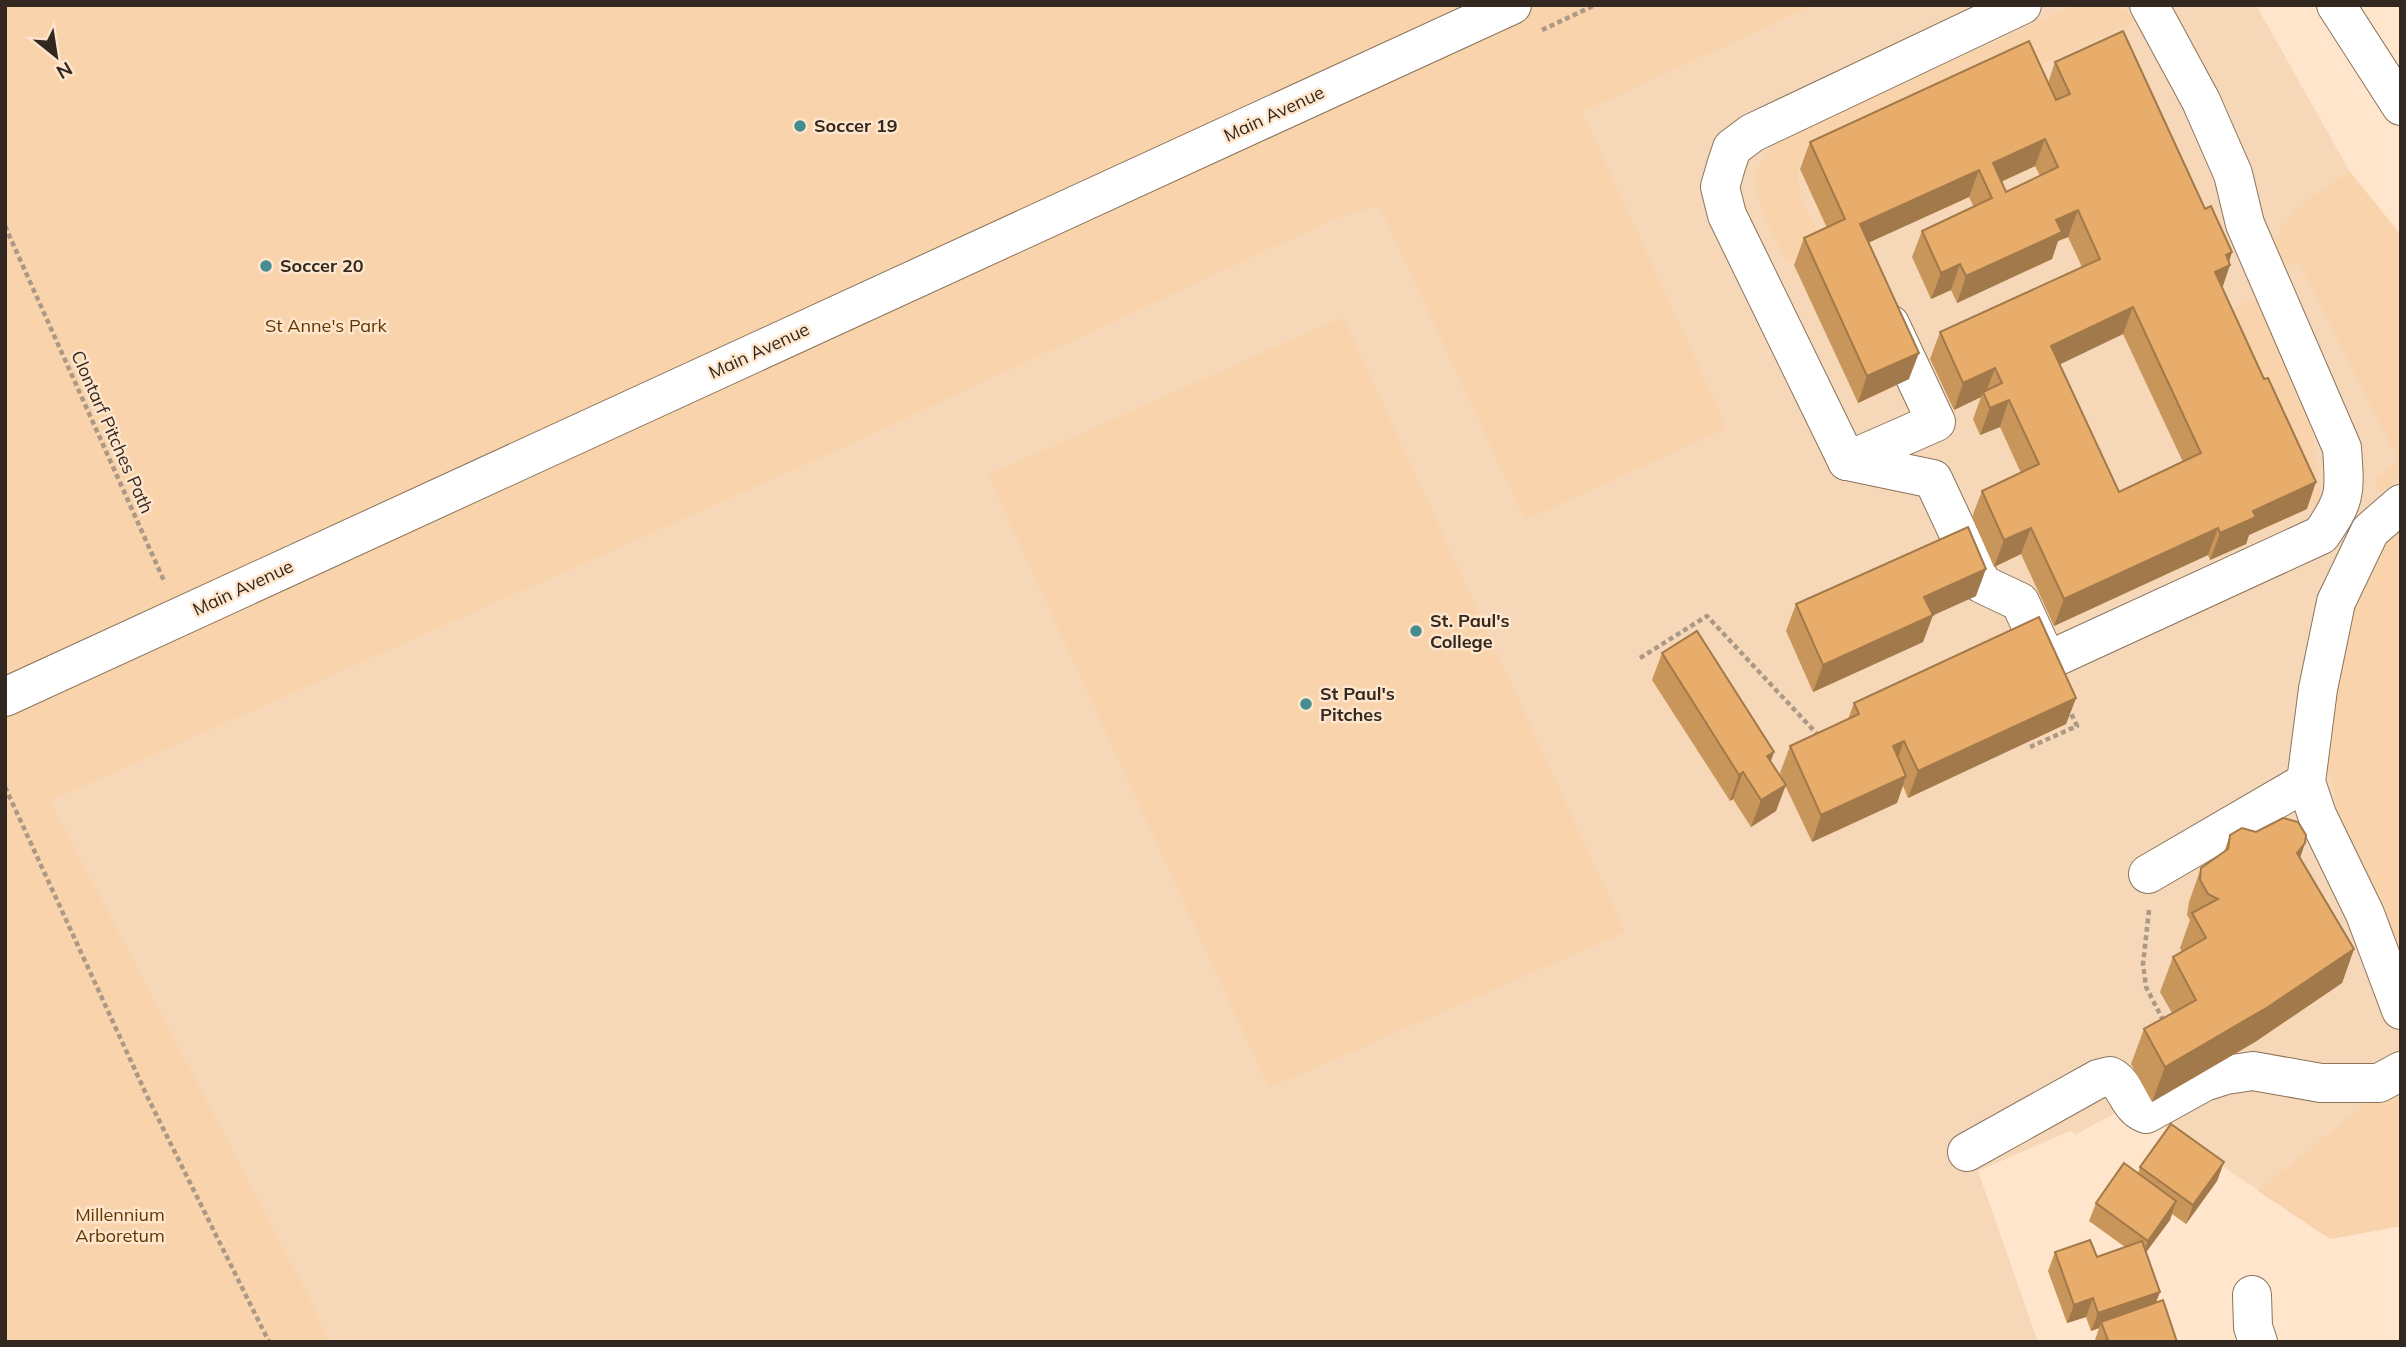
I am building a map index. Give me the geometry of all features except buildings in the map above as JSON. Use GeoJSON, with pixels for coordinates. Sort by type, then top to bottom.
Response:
{"type":"FeatureCollection","features":[{"type":"Feature","properties":{"kind":"main road","name":"Main Avenue"},"geometry":{"type":"LineString","coordinates":[[5,697],[1512,5]]}},
{"type":"Feature","properties":{"kind":"main road"},"geometry":{"type":"LineString","coordinates":[[1847,461],[1727,215],[1720,187],[1732,148],[1752,133],[2022,5]]}},
{"type":"Feature","properties":{"kind":"main road"},"geometry":{"type":"LineString","coordinates":[[1847,461],[1933,479],[1982,584],[2020,602],[2047,661],[2321,536],[2338,512],[2345,488],[2342,448],[2245,223],[2233,174],[2201,101],[2149,5]]}},
{"type":"Feature","properties":{"kind":"main road"},"geometry":{"type":"LineString","coordinates":[[2336,5],[2401,106]]}},
{"type":"Feature","properties":{"kind":"main road"},"geometry":{"type":"LineString","coordinates":[[1847,461],[1936,422],[1878,299]]}},
{"type":"Feature","properties":{"kind":"main road"},"geometry":{"type":"LineString","coordinates":[[2401,504],[2370,531],[2336,602],[2318,689],[2306,782],[2317,815],[2365,914],[2401,1010]]}},
{"type":"Feature","properties":{"kind":"main road"},"geometry":{"type":"LineString","coordinates":[[2148,874],[2306,782]]}},
{"type":"Feature","properties":{"kind":"main road"},"geometry":{"type":"LineString","coordinates":[[1967,1152],[2098,1079],[2110,1076],[2118,1080],[2136,1110],[2146,1114],[2204,1082],[2226,1075],[2253,1071],[2321,1083],[2379,1083],[2401,1071]]}},
{"type":"Feature","properties":{"kind":"main road"},"geometry":{"type":"LineString","coordinates":[[2252,1295],[2253,1327],[2258,1342]]}},
{"type":"Feature","properties":{"kind":"path","name":"Clontarf Pitches Path"},"geometry":{"type":"LineString","coordinates":[[5,226],[166,586],[175,619]]}},
{"type":"Feature","properties":{"kind":"path"},"geometry":{"type":"LineString","coordinates":[[1640,658],[1707,616],[1818,735],[1830,729]]}},
{"type":"Feature","properties":{"kind":"path"},"geometry":{"type":"LineString","coordinates":[[2031,747],[2077,726],[2047,661]]}},
{"type":"Feature","properties":{"kind":"path"},"geometry":{"type":"LineString","coordinates":[[5,787],[147,1096],[269,1342]]}},
{"type":"Feature","properties":{"kind":"path"},"geometry":{"type":"LineString","coordinates":[[2148,874],[2144,975],[2146,987],[2166,1026]]}},
{"type":"Feature","properties":{"kind":"shaded area","name":"St. Paul's College"},"geometry":{"type":"Polygon","coordinates":[[[1814,5],[2256,5],[2350,172],[2401,235],[2401,1226],[2330,1239],[2131,1104],[2075,1135],[2070,1131],[1978,1171],[2038,1342],[329,1342],[313,1304],[49,801],[812,462],[1333,220],[1380,204],[1814,5]]]}},
{"type":"Feature","properties":{"kind":"green space","name":"St Anne's Park"},"geometry":{"type":"Polygon","coordinates":[[[5,5],[1814,5],[1582,112],[1727,428],[1525,520],[1379,205],[1333,220],[812,462],[50,801],[313,1304],[329,1342],[5,1342],[5,5]]]}},
{"type":"Feature","properties":{"kind":"green space"},"geometry":{"type":"Polygon","coordinates":[[[2075,5],[2117,7],[2130,15],[2135,22],[2041,65],[2031,64],[1806,154],[1800,164],[1799,187],[1807,211],[1825,245],[1787,263],[1758,197],[1756,181],[1760,166],[1769,151],[1785,137],[2075,5]]]}},
{"type":"Feature","properties":{"kind":"green space"},"geometry":{"type":"Polygon","coordinates":[[[2350,172],[2401,235],[2401,477],[2380,492],[2374,479],[2399,461],[2299,262],[2279,269],[2274,254],[2276,239],[2295,212],[2350,172]]]}},
{"type":"Feature","properties":{"kind":"green space"},"geometry":{"type":"Polygon","coordinates":[[[2258,297],[2308,405],[2322,506],[2316,519],[2262,401],[2218,316],[2258,297]]]}},
{"type":"Feature","properties":{"kind":"green space","name":"St Paul's Pitches"},"geometry":{"type":"Polygon","coordinates":[[[1343,317],[1625,932],[1269,1088],[988,475],[1343,317]]]}},
{"type":"Feature","properties":{"kind":"green space"},"geometry":{"type":"Polygon","coordinates":[[[2401,525],[2401,974],[2340,816],[2326,761],[2350,609],[2380,545],[2401,525]]]}},
{"type":"Feature","properties":{"kind":"green space"},"geometry":{"type":"Polygon","coordinates":[[[2401,1095],[2401,1226],[2330,1239],[2258,1191],[2360,1108],[2375,1098],[2401,1095]]]}},
{"type":"Feature","properties":{"kind":"place","name":"Soccer 19"},"geometry":{"type":"Point","coordinates":[800,126]}},
{"type":"Feature","properties":{"kind":"place","name":"Soccer 20"},"geometry":{"type":"Point","coordinates":[266,266]}},
{"type":"Feature","properties":{"kind":"place","name":"St. Paul's College"},"geometry":{"type":"Point","coordinates":[1416,631]}},
{"type":"Feature","properties":{"kind":"place","name":"St Paul's Pitches"},"geometry":{"type":"Point","coordinates":[1306,704]}},
{"type":"Feature","properties":{"kind":"park label","name":"Millennium Arboretum"},"geometry":{"type":"Point","coordinates":[120,1225]}}]}
